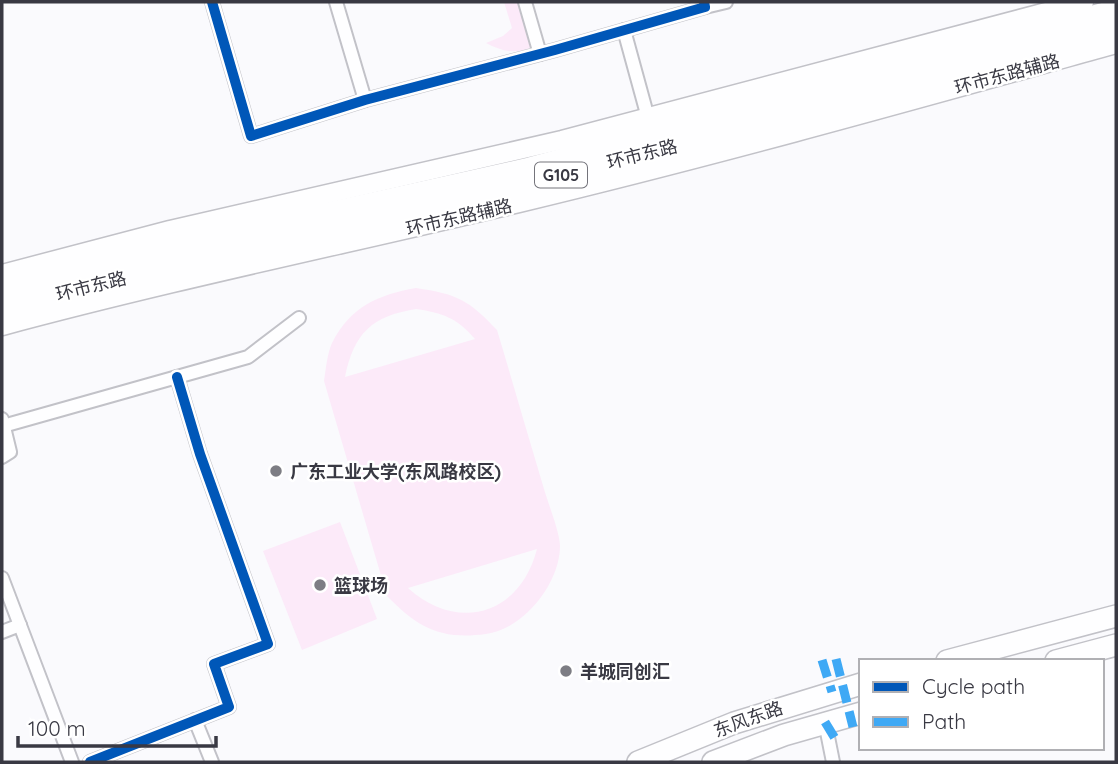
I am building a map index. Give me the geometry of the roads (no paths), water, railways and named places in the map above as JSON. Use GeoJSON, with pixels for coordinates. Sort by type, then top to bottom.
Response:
{"type":"FeatureCollection","features":[{"type":"Feature","properties":{"kind":"highway","name":"环市东路"},"geometry":{"type":"LineString","coordinates":[[2,291],[216,238],[485,179],[650,127],[1116,10]]}},
{"type":"Feature","properties":{"kind":"highway","name":"环市东路"},"geometry":{"type":"LineString","coordinates":[[2,309],[604,164],[1116,26]]}},
{"type":"Feature","properties":{"kind":"highway"},"geometry":{"type":"LineString","coordinates":[[955,659],[1116,616]]}},
{"type":"Feature","properties":{"kind":"highway"},"geometry":{"type":"LineString","coordinates":[[1064,659],[1116,645]]}},
{"type":"Feature","properties":{"kind":"highway","name":"东风东路"},"geometry":{"type":"LineString","coordinates":[[638,762],[734,723],[859,685]]}},
{"type":"Feature","properties":{"kind":"highway","name":"东风东路"},"geometry":{"type":"LineString","coordinates":[[713,762],[784,735],[859,714]]}},
{"type":"Feature","properties":{"kind":"main road"},"geometry":{"type":"LineString","coordinates":[[2,274],[183,227],[524,150],[650,127],[1083,2]]}},
{"type":"Feature","properties":{"kind":"main road","name":"环市东路辅路"},"geometry":{"type":"LineString","coordinates":[[2,326],[217,272],[533,200],[1116,44]]}},
{"type":"Feature","properties":{"kind":"street"},"geometry":{"type":"LineString","coordinates":[[212,2],[251,136],[365,100],[540,54],[705,4],[726,2]]}},
{"type":"Feature","properties":{"kind":"street"},"geometry":{"type":"LineString","coordinates":[[336,2],[365,100]]}},
{"type":"Feature","properties":{"kind":"street"},"geometry":{"type":"LineString","coordinates":[[525,2],[540,54]]}},
{"type":"Feature","properties":{"kind":"street"},"geometry":{"type":"LineString","coordinates":[[624,30],[650,127]]}},
{"type":"Feature","properties":{"kind":"street"},"geometry":{"type":"LineString","coordinates":[[2,457],[10,452],[3,422],[248,357],[299,318]]}},
{"type":"Feature","properties":{"kind":"street"},"geometry":{"type":"LineString","coordinates":[[90,762],[229,707],[214,664],[268,644],[200,454],[177,377]]}},
{"type":"Feature","properties":{"kind":"street"},"geometry":{"type":"LineString","coordinates":[[2,578],[72,762]]}},
{"type":"Feature","properties":{"kind":"street"},"geometry":{"type":"LineString","coordinates":[[2,632],[20,625]]}},
{"type":"Feature","properties":{"kind":"street"},"geometry":{"type":"LineString","coordinates":[[195,720],[212,762]]}},
{"type":"Feature","properties":{"kind":"street"},"geometry":{"type":"LineString","coordinates":[[825,722],[833,762]]}},
{"type":"Feature","properties":{"kind":"place","name":"广东工业大学(东风路校区)"},"geometry":{"type":"Point","coordinates":[276,471]}},
{"type":"Feature","properties":{"kind":"place","name":"篮球场"},"geometry":{"type":"Point","coordinates":[320,585]}},
{"type":"Feature","properties":{"kind":"place","name":"羊城同创汇"},"geometry":{"type":"Point","coordinates":[566,671]}}]}
